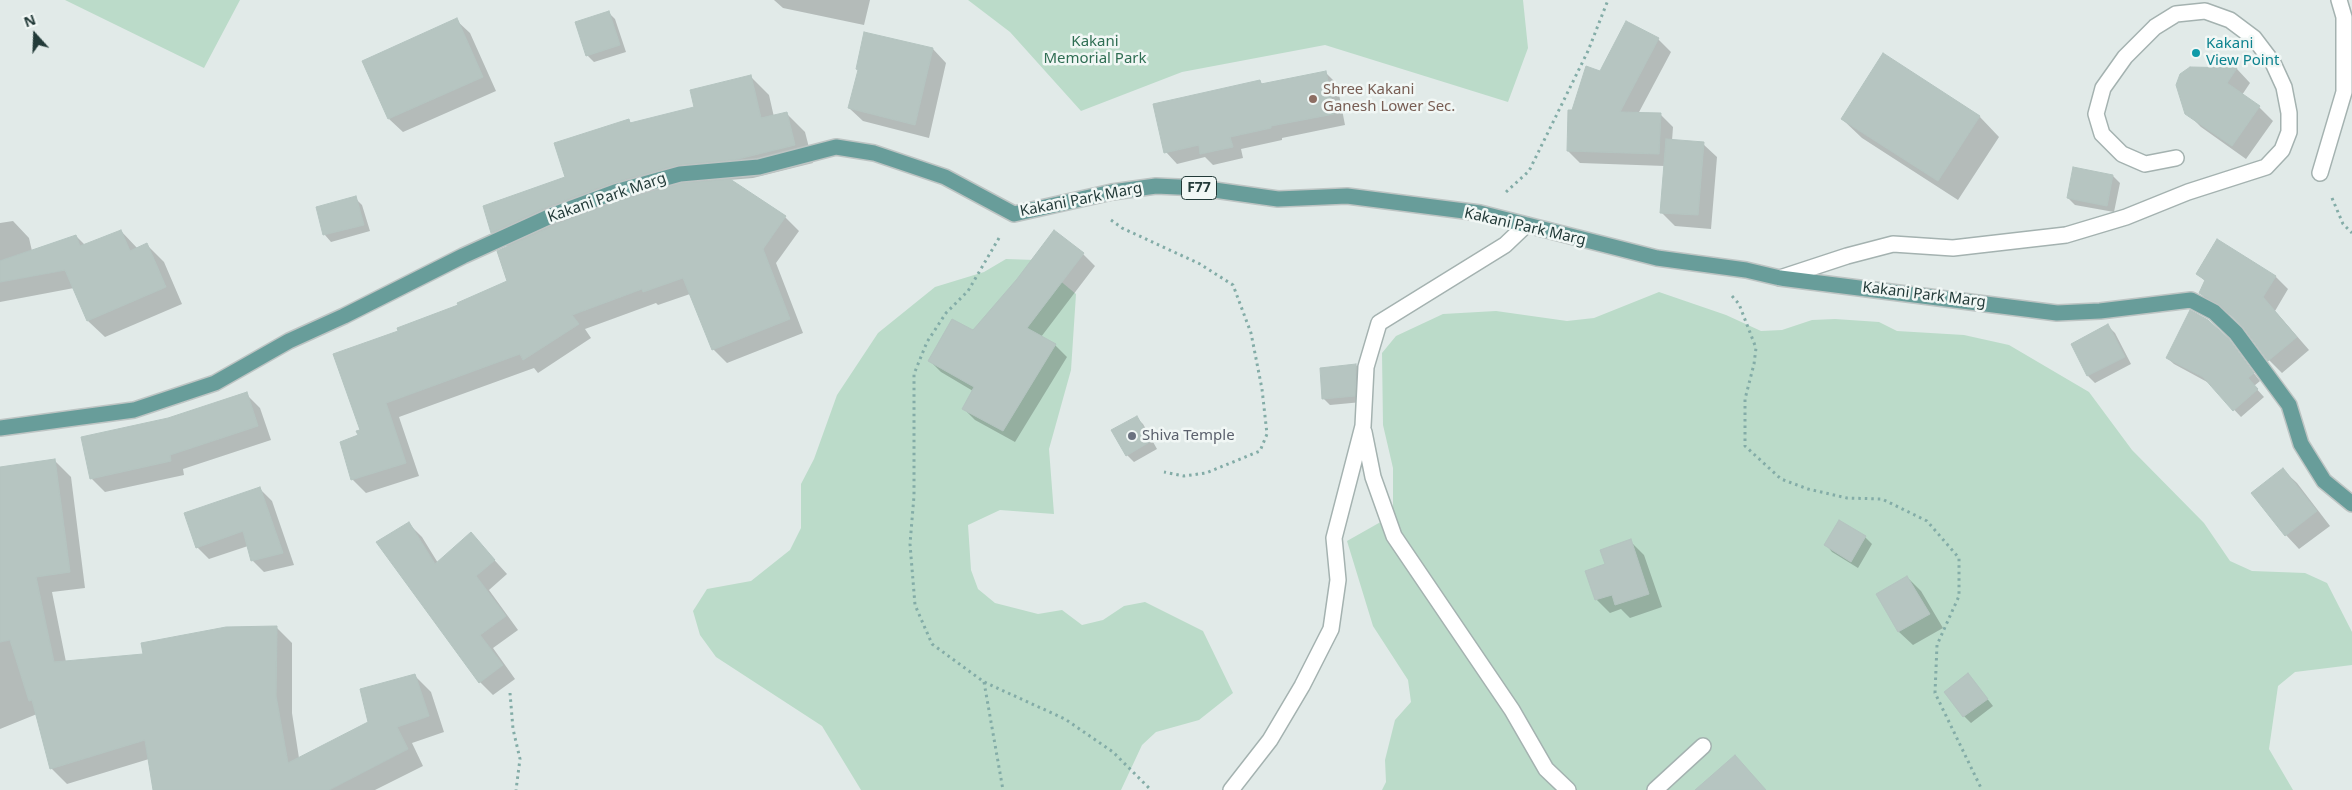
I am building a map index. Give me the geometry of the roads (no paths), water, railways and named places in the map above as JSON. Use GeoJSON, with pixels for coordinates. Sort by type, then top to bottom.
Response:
{"type":"FeatureCollection","features":[{"type":"Feature","properties":{"kind":"main road","name":"Kakani Park Marg"},"geometry":{"type":"LineString","coordinates":[[0,428],[134,410],[215,382],[289,341],[344,316],[405,284],[511,233],[615,192],[680,174],[760,167],[836,147],[874,153],[944,177],[1014,214],[1112,192],[1156,186],[1200,188],[1278,199],[1347,196],[1480,213],[1657,258],[1746,270],[1780,278],[2057,313],[2100,311],[2191,300],[2214,312],[2236,333],[2289,405],[2301,444],[2324,481],[2352,504]]}},
{"type":"Feature","properties":{"kind":"street"},"geometry":{"type":"LineString","coordinates":[[2320,173],[2344,92],[2344,16],[2339,0]]}},
{"type":"Feature","properties":{"kind":"street"},"geometry":{"type":"LineString","coordinates":[[1780,278],[1847,256],[1892,244],[1953,248],[2066,235],[2126,217],[2188,192],[2266,167],[2282,150],[2289,132],[2289,113],[2284,87],[2272,63],[2254,38],[2230,20],[2205,11],[2176,14],[2155,27],[2125,57],[2103,88],[2096,114],[2102,134],[2122,154],[2145,164],[2176,158]]}},
{"type":"Feature","properties":{"kind":"street"},"geometry":{"type":"LineString","coordinates":[[1231,790],[1270,740],[1302,686],[1330,629],[1338,580],[1334,538],[1363,426],[1366,367],[1379,324],[1505,245],[1526,225]]}},
{"type":"Feature","properties":{"kind":"street"},"geometry":{"type":"LineString","coordinates":[[1363,426],[1373,476],[1394,536],[1512,710],[1546,769],[1568,790]]}},
{"type":"Feature","properties":{"kind":"street"},"geometry":{"type":"LineString","coordinates":[[1654,790],[1703,746]]}},
{"type":"Feature","properties":{"kind":"place","name":"Kakani View Point"},"geometry":{"type":"Point","coordinates":[2196,53]}},
{"type":"Feature","properties":{"kind":"place","name":"Shree Kakani Ganesh Lower Sec."},"geometry":{"type":"Point","coordinates":[1313,99]}},
{"type":"Feature","properties":{"kind":"place","name":"Shiva Temple"},"geometry":{"type":"Point","coordinates":[1132,436]}},
{"type":"Feature","properties":{"kind":"park label","name":"Kakani Memorial Park"},"geometry":{"type":"Point","coordinates":[1095,50]}}]}
